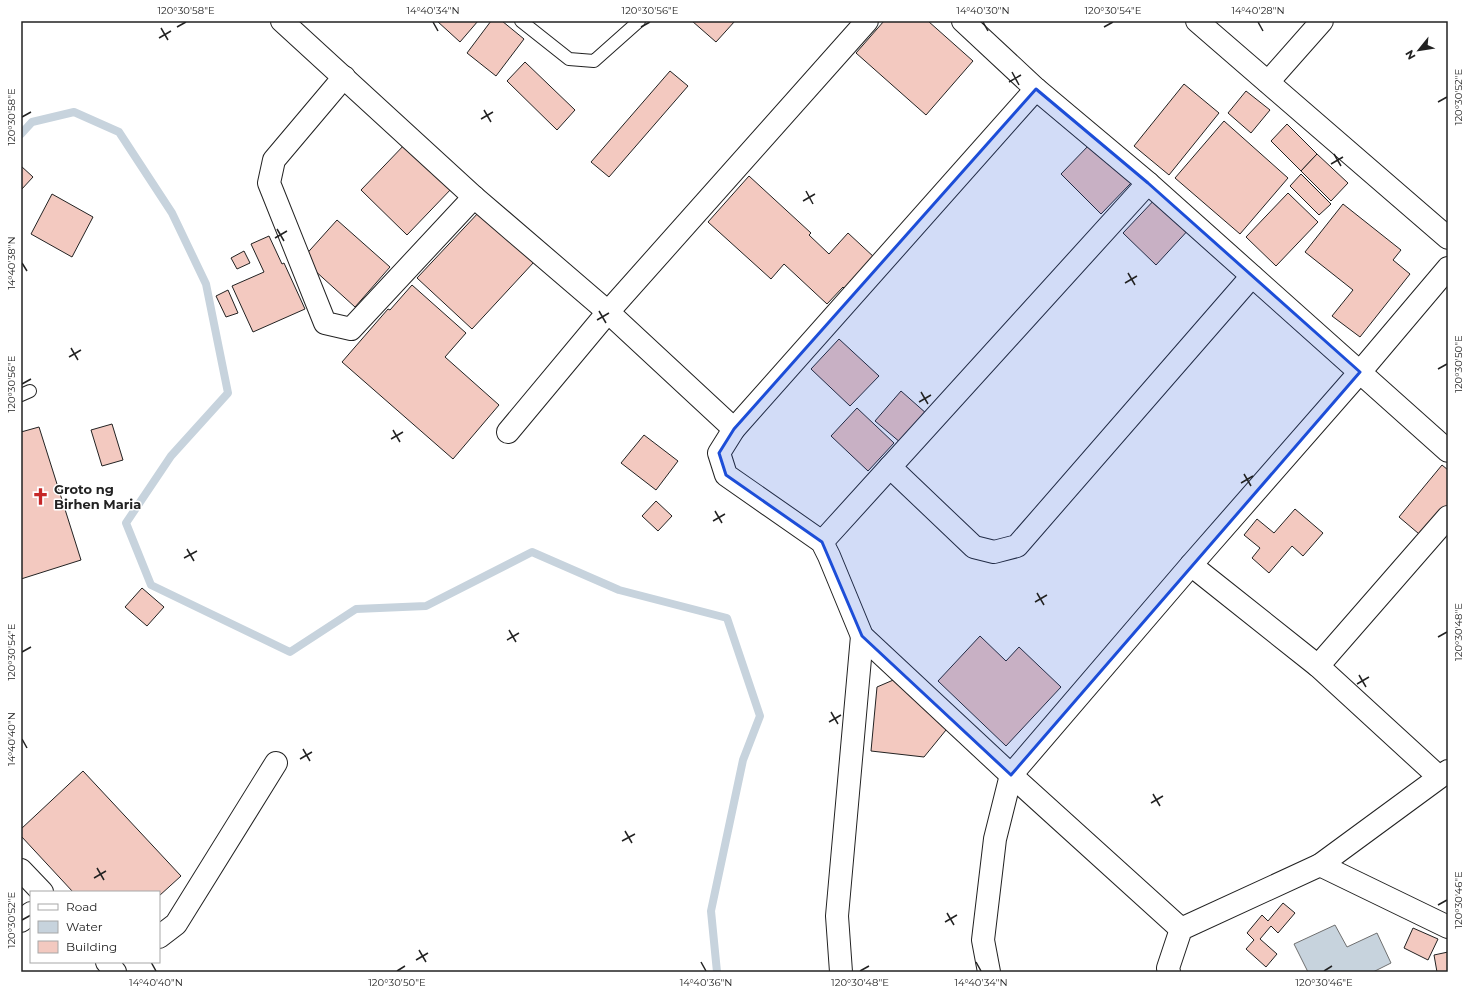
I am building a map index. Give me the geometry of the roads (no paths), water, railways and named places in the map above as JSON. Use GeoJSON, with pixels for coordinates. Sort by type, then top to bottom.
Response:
{"type":"FeatureCollection","features":[{"type":"Feature","properties":{"kind":"street"},"geometry":{"type":"LineString","coordinates":[[282,21],[474,197],[608,312],[734,429]]}},
{"type":"Feature","properties":{"kind":"street"},"geometry":{"type":"LineString","coordinates":[[508,432],[608,312],[867,21]]}},
{"type":"Feature","properties":{"kind":"street"},"geometry":{"type":"LineString","coordinates":[[963,21],[1036,89],[1148,183],[1448,451]]}},
{"type":"Feature","properties":{"kind":"street"},"geometry":{"type":"LineString","coordinates":[[1197,21],[1448,238]]}},
{"type":"Feature","properties":{"kind":"street"},"geometry":{"type":"LineString","coordinates":[[1268,82],[1322,21]]}},
{"type":"Feature","properties":{"kind":"street"},"geometry":{"type":"LineString","coordinates":[[344,77],[274,160],[268,183],[325,323],[351,329],[474,197]]}},
{"type":"Feature","properties":{"kind":"street"},"geometry":{"type":"LineString","coordinates":[[1036,89],[734,429],[719,453],[726,475],[822,542],[862,636],[1011,775],[1181,929]]}},
{"type":"Feature","properties":{"kind":"street"},"geometry":{"type":"LineString","coordinates":[[822,542],[1148,183]]}},
{"type":"Feature","properties":{"kind":"street"},"geometry":{"type":"LineString","coordinates":[[989,972],[983,940],[995,839],[1011,775],[1191,565],[1360,372],[1448,268]]}},
{"type":"Feature","properties":{"kind":"street"},"geometry":{"type":"LineString","coordinates":[[890,467],[974,547],[994,552],[1016,546],[1252,276]]}},
{"type":"Feature","properties":{"kind":"street"},"geometry":{"type":"LineString","coordinates":[[1318,666],[1448,517]]}},
{"type":"Feature","properties":{"kind":"street"},"geometry":{"type":"LineString","coordinates":[[1169,972],[1168,968],[1181,929],[1320,865],[1444,774],[1318,666],[1191,565]]}},
{"type":"Feature","properties":{"kind":"street"},"geometry":{"type":"LineString","coordinates":[[842,972],[837,916],[862,636]]}},
{"type":"Feature","properties":{"kind":"street"},"geometry":{"type":"LineString","coordinates":[[160,936],[176,924],[276,762]]}},
{"type":"Feature","properties":{"kind":"street"},"geometry":{"type":"LineString","coordinates":[[1320,865],[1448,928]]}},
{"type":"Feature","properties":{"kind":"street"},"geometry":{"type":"LineString","coordinates":[[21,870],[41,891]]}},
{"type":"Feature","properties":{"kind":"street"},"geometry":{"type":"LineString","coordinates":[[21,921],[30,914]]}},
{"type":"Feature","properties":{"kind":"street"},"geometry":{"type":"LineString","coordinates":[[108,963],[115,972]]}},
{"type":"Feature","properties":{"kind":"lane"},"geometry":{"type":"LineString","coordinates":[[521,21],[569,59],[594,61],[639,21]]}},
{"type":"Feature","properties":{"kind":"water"},"geometry":{"type":"Polygon","coordinates":[[[1335,925],[1347,947],[1377,933],[1391,963],[1373,972],[1308,972],[1294,944],[1335,925]]]}},
{"type":"Feature","properties":{"kind":"waterway"},"geometry":{"type":"LineString","coordinates":[[21,134],[32,122],[74,112],[119,132],[172,213],[206,284],[228,393],[171,456],[126,523],[151,585],[290,652],[356,609],[426,606],[532,552],[619,590],[727,618],[760,716],[743,760],[711,911],[717,972]]}},
{"type":"Feature","properties":{"kind":"place","name":"Groto ng Birhen Maria"},"geometry":{"type":"Point","coordinates":[41,496]}}]}
